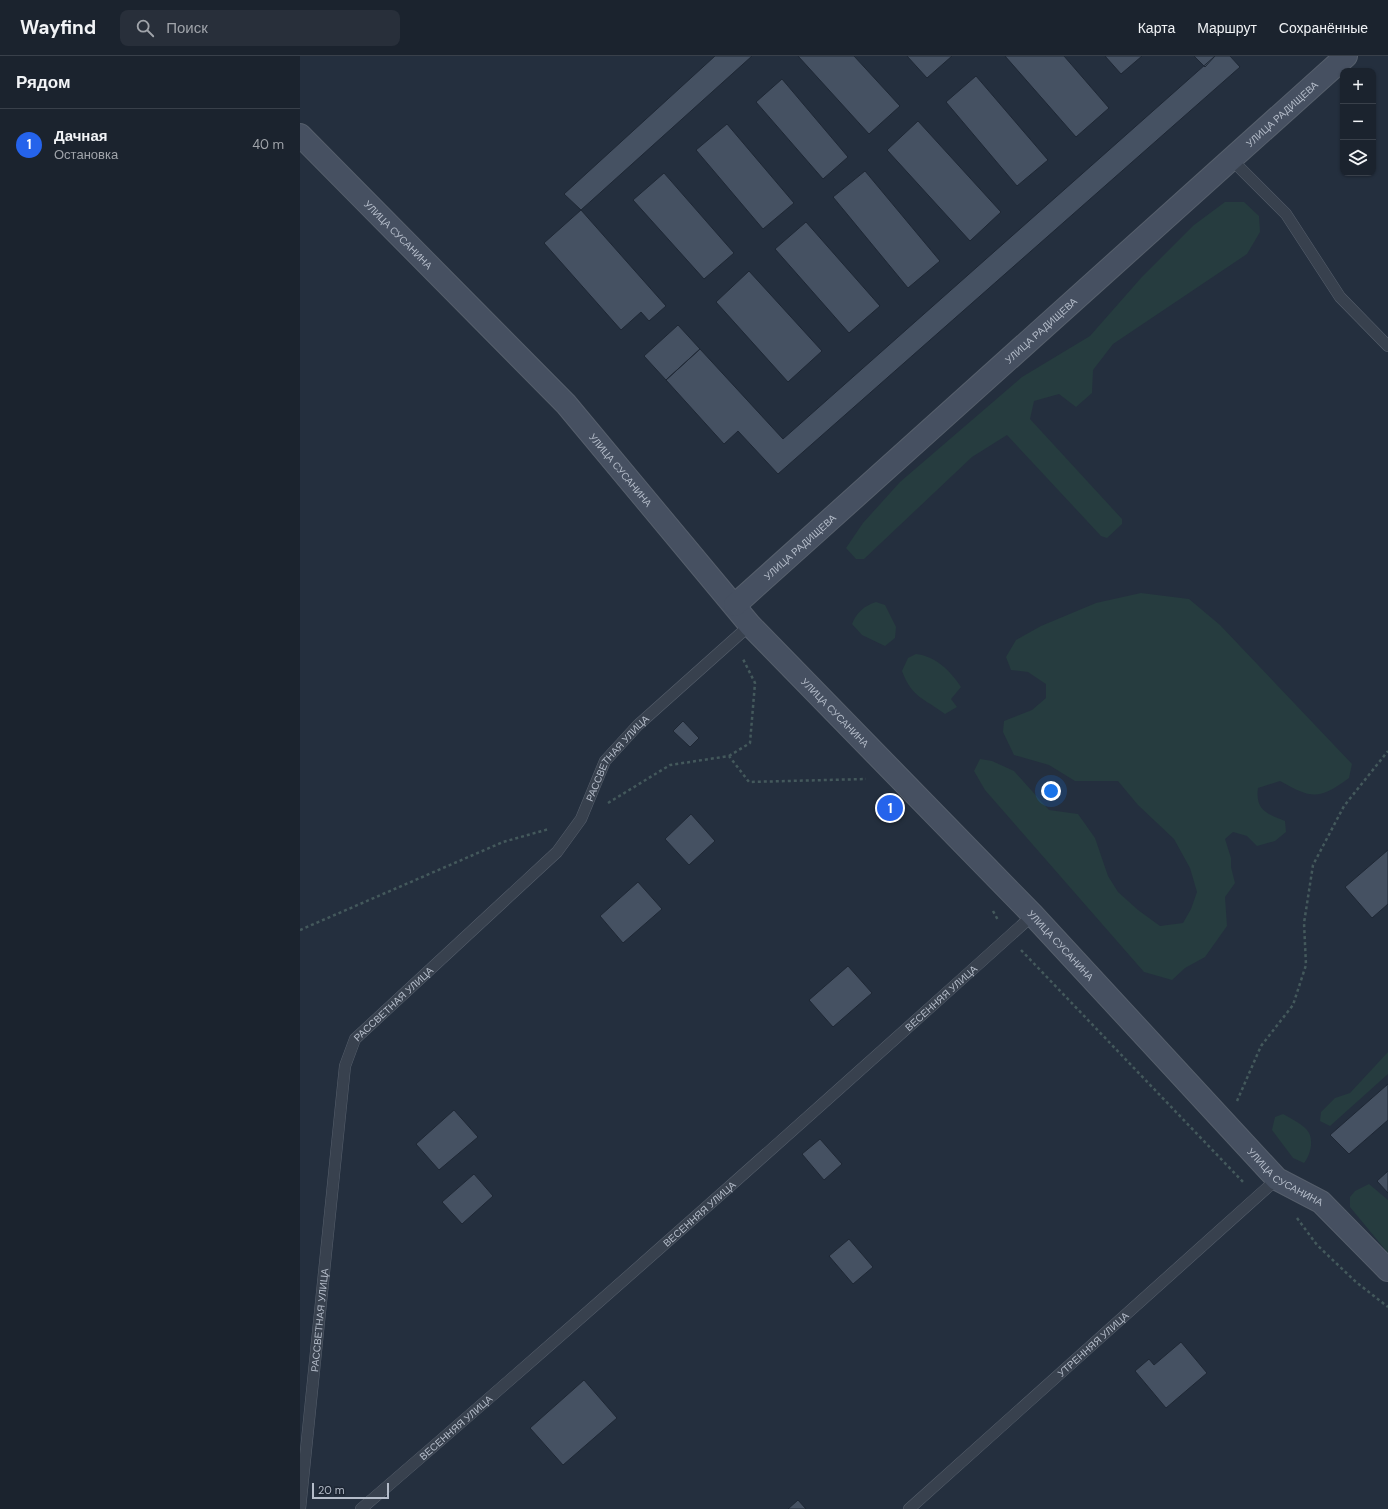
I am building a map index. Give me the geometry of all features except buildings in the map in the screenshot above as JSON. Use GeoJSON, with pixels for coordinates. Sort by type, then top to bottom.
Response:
{"type":"FeatureCollection","features":[{"type":"Feature","properties":{"kind":"street","name":"УЛИЦА РАДИЩЕВА"},"geometry":{"type":"LineString","coordinates":[[735,605],[1346,56]]}},
{"type":"Feature","properties":{"kind":"street","name":"УЛИЦА СУСАНИНА"},"geometry":{"type":"LineString","coordinates":[[300,135],[566,404],[750,624],[1033,915],[1227,1123],[1277,1179],[1321,1202],[1388,1270]]}},
{"type":"Feature","properties":{"kind":"lane"},"geometry":{"type":"LineString","coordinates":[[1231,159],[1286,214],[1340,297],[1388,346]]}},
{"type":"Feature","properties":{"kind":"lane","name":"РАССВЕТНАЯ УЛИЦА"},"geometry":{"type":"LineString","coordinates":[[300,1509],[345,1066],[355,1039],[557,852],[581,819],[605,761],[638,726],[734,641],[750,624]]}},
{"type":"Feature","properties":{"kind":"lane","name":"ВЕСЕННЯЯ УЛИЦА"},"geometry":{"type":"LineString","coordinates":[[361,1509],[535,1359],[829,1100],[1033,915]]}},
{"type":"Feature","properties":{"kind":"lane","name":"УТРЕННЯЯ УЛИЦА"},"geometry":{"type":"LineString","coordinates":[[909,1509],[1277,1179]]}},
{"type":"Feature","properties":{"kind":"path"},"geometry":{"type":"LineString","coordinates":[[728,756],[750,743],[755,683],[734,641]]}},
{"type":"Feature","properties":{"kind":"path"},"geometry":{"type":"LineString","coordinates":[[1227,1123],[1261,1046],[1292,1006],[1306,965],[1304,923],[1313,864],[1344,806],[1388,751]]}},
{"type":"Feature","properties":{"kind":"green space"},"geometry":{"type":"Polygon","coordinates":[[[1225,202],[1244,202],[1259,216],[1260,232],[1247,254],[1113,344],[1093,370],[1092,393],[1076,407],[1059,394],[1034,401],[1030,419],[1122,519],[1122,524],[1107,538],[1101,536],[1007,435],[972,457],[864,559],[856,559],[846,548],[863,523],[900,482],[1022,377],[1090,336],[1141,278],[1194,225],[1225,202]]]}},
{"type":"Feature","properties":{"kind":"green space"},"geometry":{"type":"Polygon","coordinates":[[[1141,593],[1189,599],[1220,625],[1352,764],[1349,778],[1330,790],[1322,793],[1308,794],[1280,781],[1258,788],[1258,801],[1260,806],[1273,816],[1285,821],[1286,832],[1275,841],[1257,846],[1247,836],[1233,832],[1225,839],[1231,858],[1231,867],[1235,883],[1225,897],[1227,926],[1205,957],[1185,968],[1172,980],[1144,972],[985,790],[974,771],[980,759],[992,761],[1014,771],[1049,810],[1078,814],[1095,838],[1108,876],[1118,892],[1138,910],[1160,926],[1183,923],[1191,909],[1197,892],[1190,868],[1174,839],[1138,805],[1118,781],[1075,781],[1049,765],[1014,755],[1003,732],[1004,721],[1032,710],[1046,698],[1046,684],[1028,672],[1011,670],[1006,657],[1016,640],[1041,626],[1096,603],[1141,593]]]}},
{"type":"Feature","properties":{"kind":"green space"},"geometry":{"type":"Polygon","coordinates":[[[876,602],[885,605],[896,627],[895,638],[885,646],[862,635],[852,624],[861,610],[876,602]]]}},
{"type":"Feature","properties":{"kind":"green space"},"geometry":{"type":"Polygon","coordinates":[[[916,654],[923,655],[936,661],[942,665],[957,681],[961,687],[951,699],[957,707],[945,714],[919,697],[910,687],[902,671],[908,658],[916,654]]]}},
{"type":"Feature","properties":{"kind":"green space"},"geometry":{"type":"Polygon","coordinates":[[[1388,1052],[1388,1074],[1330,1126],[1320,1121],[1321,1112],[1335,1098],[1350,1093],[1388,1052]]]}},
{"type":"Feature","properties":{"kind":"green space"},"geometry":{"type":"Polygon","coordinates":[[[1283,1114],[1296,1121],[1307,1130],[1311,1138],[1311,1147],[1304,1163],[1293,1158],[1272,1130],[1275,1117],[1283,1114]]]}},
{"type":"Feature","properties":{"kind":"green space"},"geometry":{"type":"Polygon","coordinates":[[[1369,1184],[1388,1200],[1388,1253],[1350,1207],[1350,1197],[1355,1191],[1369,1184]]]}},
{"type":"Feature","properties":{"kind":"place","name":"Дачная"},"geometry":{"type":"Point","coordinates":[890,808]}}]}
